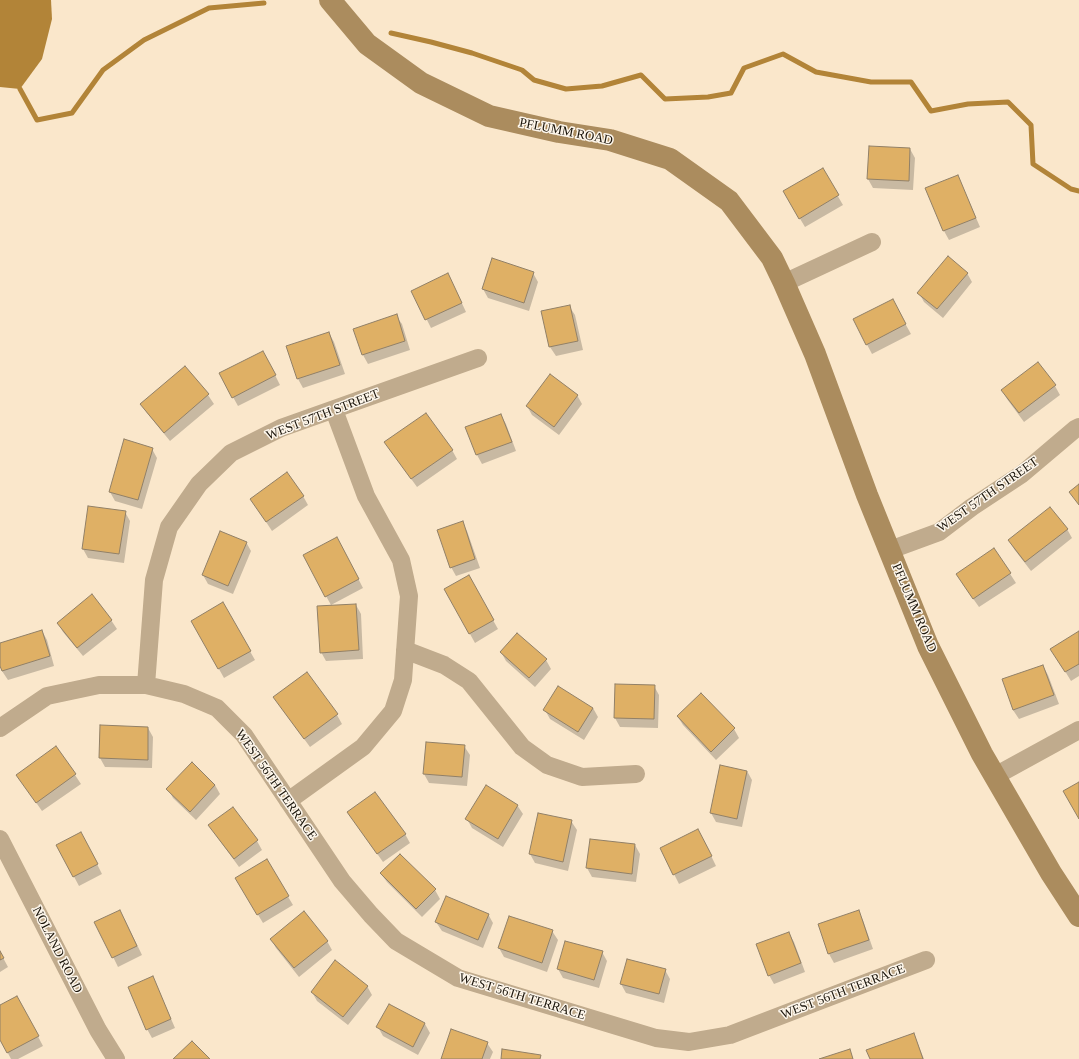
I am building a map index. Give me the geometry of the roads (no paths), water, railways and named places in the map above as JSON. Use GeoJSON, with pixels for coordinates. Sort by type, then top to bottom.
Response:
{"type":"FeatureCollection","features":[{"type":"Feature","properties":{"kind":"main road","name":"PFLUMM ROAD"},"geometry":{"type":"LineString","coordinates":[[330,0],[367,44],[421,83],[489,116],[559,132],[610,140],[670,159],[729,201],[772,258],[784,283],[815,354],[867,495],[928,646],[982,754],[1051,873],[1079,916]]}},
{"type":"Feature","properties":{"kind":"street"},"geometry":{"type":"LineString","coordinates":[[784,283],[872,242]]}},
{"type":"Feature","properties":{"kind":"street","name":"WEST 57TH STREET"},"geometry":{"type":"LineString","coordinates":[[146,685],[154,580],[169,527],[199,484],[231,453],[281,428],[478,358]]}},
{"type":"Feature","properties":{"kind":"street"},"geometry":{"type":"LineString","coordinates":[[288,801],[363,747],[393,712],[403,680],[409,596],[400,560],[366,496],[334,410]]}},
{"type":"Feature","properties":{"kind":"street","name":"WEST 57TH STREET"},"geometry":{"type":"LineString","coordinates":[[890,550],[939,532],[972,507],[1022,474],[1079,427]]}},
{"type":"Feature","properties":{"kind":"street"},"geometry":{"type":"LineString","coordinates":[[405,650],[444,665],[468,681],[522,747],[547,765],[582,777],[636,774]]}},
{"type":"Feature","properties":{"kind":"street","name":"WEST 56TH TERRACE"},"geometry":{"type":"LineString","coordinates":[[0,728],[48,696],[99,686],[146,685],[184,694],[217,708],[244,735],[342,881],[396,941],[458,978],[656,1038],[689,1042],[730,1035],[926,960]]}},
{"type":"Feature","properties":{"kind":"street"},"geometry":{"type":"LineString","coordinates":[[995,776],[1079,730]]}},
{"type":"Feature","properties":{"kind":"street","name":"NOLAND ROAD"},"geometry":{"type":"LineString","coordinates":[[0,839],[98,1030],[116,1059]]}},
{"type":"Feature","properties":{"kind":"waterway"},"geometry":{"type":"LineString","coordinates":[[20,89],[37,120],[72,113],[103,70],[144,40],[209,8],[264,3]]}},
{"type":"Feature","properties":{"kind":"waterway"},"geometry":{"type":"LineString","coordinates":[[391,33],[472,53],[522,70],[534,80],[566,89],[602,86],[641,75],[665,99],[708,97],[731,93],[744,68],[783,54],[816,72],[871,82],[911,82],[931,111],[968,104],[1008,102],[1031,125],[1033,164],[1071,189],[1079,191]]}}]}
